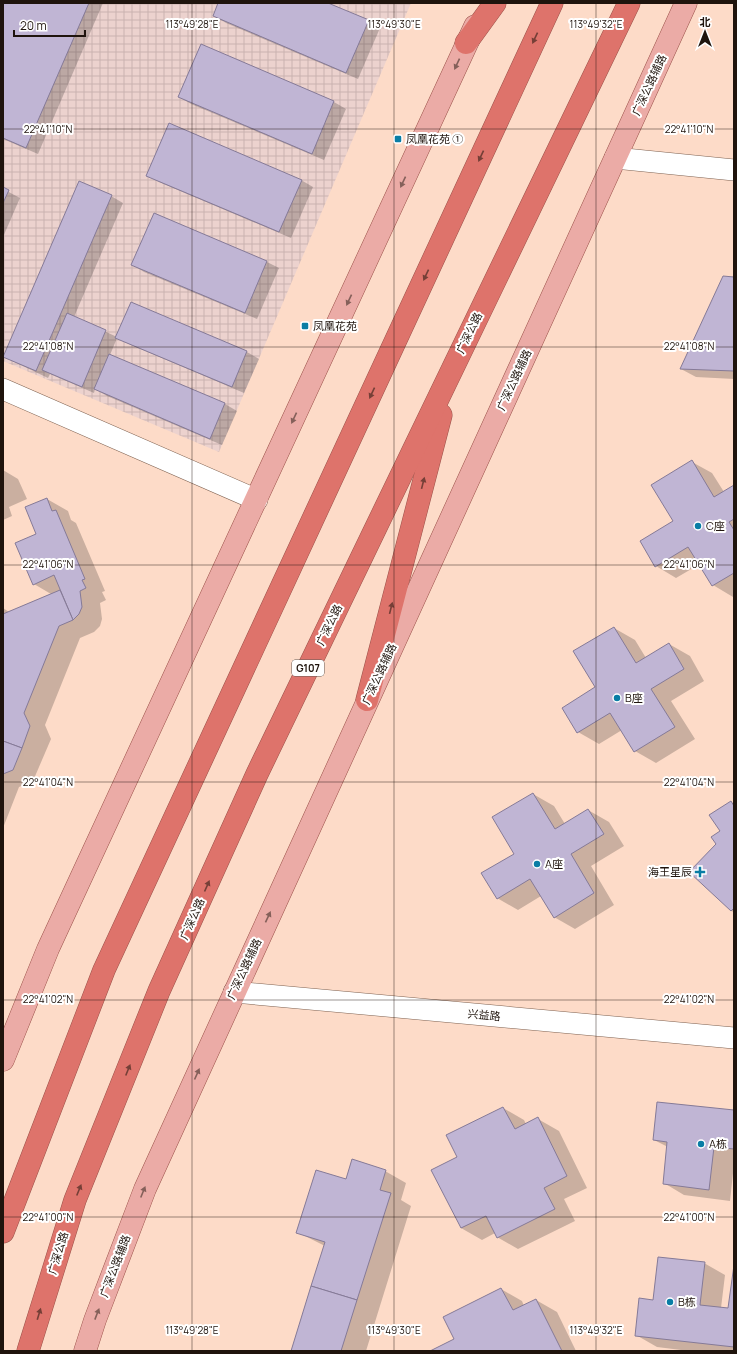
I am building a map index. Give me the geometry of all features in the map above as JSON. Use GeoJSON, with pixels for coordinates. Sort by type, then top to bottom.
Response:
{"type":"FeatureCollection","features":[{"type":"Feature","properties":{"kind":"highway"},"geometry":{"type":"LineString","coordinates":[[466,43],[495,3]]}},
{"type":"Feature","properties":{"kind":"highway"},"geometry":{"type":"LineString","coordinates":[[3,1232],[104,970],[552,3]]}},
{"type":"Feature","properties":{"kind":"highway","name":"广深公路"},"geometry":{"type":"LineString","coordinates":[[28,1351],[75,1200],[159,991],[257,774],[629,3]]}},
{"type":"Feature","properties":{"kind":"highway"},"geometry":{"type":"LineString","coordinates":[[367,700],[453,367]]}},
{"type":"Feature","properties":{"kind":"main road"},"geometry":{"type":"LineString","coordinates":[[3,1060],[48,949],[257,500],[485,3]]}},
{"type":"Feature","properties":{"kind":"main road","name":"广深公路辅路"},"geometry":{"type":"LineString","coordinates":[[85,1351],[95,1320],[145,1189],[686,3]]}},
{"type":"Feature","properties":{"kind":"street"},"geometry":{"type":"LineString","coordinates":[[615,158],[734,170]]}},
{"type":"Feature","properties":{"kind":"street"},"geometry":{"type":"LineString","coordinates":[[3,389],[257,500]]}},
{"type":"Feature","properties":{"kind":"street","name":"兴益路"},"geometry":{"type":"LineString","coordinates":[[234,992],[734,1038]]}},
{"type":"Feature","properties":{"kind":"shaded area"},"geometry":{"type":"Polygon","coordinates":[[[3,3],[411,3],[219,452],[3,361],[3,3]]]}},
{"type":"Feature","properties":{"kind":"building"},"geometry":{"type":"Polygon","coordinates":[[[3,3],[89,3],[26,148],[3,138],[3,3]]]}},
{"type":"Feature","properties":{"kind":"building"},"geometry":{"type":"Polygon","coordinates":[[[218,3],[328,3],[369,20],[346,73],[213,16],[218,3]]]}},
{"type":"Feature","properties":{"kind":"building"},"geometry":{"type":"Polygon","coordinates":[[[201,44],[334,101],[312,154],[178,97],[201,44]]]}},
{"type":"Feature","properties":{"kind":"building"},"geometry":{"type":"Polygon","coordinates":[[[169,123],[302,180],[279,232],[146,176],[169,123]]]}},
{"type":"Feature","properties":{"kind":"building"},"geometry":{"type":"Polygon","coordinates":[[[79,181],[112,195],[36,371],[3,357],[79,181]]]}},
{"type":"Feature","properties":{"kind":"building"},"geometry":{"type":"Polygon","coordinates":[[[3,187],[9,190],[3,203],[3,187]]]}},
{"type":"Feature","properties":{"kind":"building"},"geometry":{"type":"Polygon","coordinates":[[[154,213],[267,261],[245,313],[131,265],[154,213]]]}},
{"type":"Feature","properties":{"kind":"building"},"geometry":{"type":"Polygon","coordinates":[[[723,276],[734,277],[734,371],[680,369],[723,276]]]}},
{"type":"Feature","properties":{"kind":"building"},"geometry":{"type":"Polygon","coordinates":[[[131,302],[247,351],[232,387],[115,338],[131,302]]]}},
{"type":"Feature","properties":{"kind":"building"},"geometry":{"type":"Polygon","coordinates":[[[67,313],[106,330],[82,387],[42,370],[67,313]]]}},
{"type":"Feature","properties":{"kind":"building"},"geometry":{"type":"Polygon","coordinates":[[[109,354],[225,403],[210,439],[94,389],[109,354]]]}},
{"type":"Feature","properties":{"kind":"building","name":"C座"},"geometry":{"type":"Polygon","coordinates":[[[692,460],[714,497],[734,485],[734,519],[729,522],[734,530],[734,573],[712,586],[688,547],[655,567],[640,541],[673,521],[651,485],[692,460]]]}},
{"type":"Feature","properties":{"kind":"building"},"geometry":{"type":"Polygon","coordinates":[[[47,498],[52,511],[56,510],[85,579],[82,580],[86,588],[80,591],[82,607],[79,614],[73,620],[54,575],[33,585],[15,543],[36,534],[25,507],[47,498]]]}},
{"type":"Feature","properties":{"kind":"building"},"geometry":{"type":"Polygon","coordinates":[[[60,590],[73,620],[59,626],[24,713],[30,726],[22,748],[3,741],[3,614],[60,590]]]}},
{"type":"Feature","properties":{"kind":"building","name":"B座"},"geometry":{"type":"Polygon","coordinates":[[[614,627],[636,663],[669,643],[684,669],[651,689],[675,727],[634,752],[610,713],[577,733],[562,708],[595,687],[573,651],[614,627]]]}},
{"type":"Feature","properties":{"kind":"building"},"geometry":{"type":"Polygon","coordinates":[[[3,741],[22,748],[13,770],[3,774],[3,741]]]}},
{"type":"Feature","properties":{"kind":"building","name":"A座"},"geometry":{"type":"Polygon","coordinates":[[[533,793],[555,829],[588,809],[604,834],[571,854],[594,893],[554,918],[530,879],[497,899],[481,873],[514,854],[492,817],[533,793]]]}},
{"type":"Feature","properties":{"kind":"building"},"geometry":{"type":"Polygon","coordinates":[[[731,801],[734,806],[734,908],[731,911],[689,872],[716,844],[711,837],[720,831],[709,815],[731,801]]]}},
{"type":"Feature","properties":{"kind":"building","name":"A栋"},"geometry":{"type":"Polygon","coordinates":[[[657,1102],[734,1110],[734,1149],[714,1147],[709,1190],[663,1184],[667,1142],[653,1140],[657,1102]]]}},
{"type":"Feature","properties":{"kind":"building"},"geometry":{"type":"Polygon","coordinates":[[[503,1107],[515,1129],[538,1117],[567,1176],[544,1188],[555,1209],[497,1238],[486,1216],[461,1228],[431,1170],[457,1157],[446,1135],[503,1107]]]}},
{"type":"Feature","properties":{"kind":"building"},"geometry":{"type":"Polygon","coordinates":[[[352,1159],[386,1170],[380,1190],[391,1193],[357,1300],[311,1286],[325,1242],[296,1233],[316,1170],[346,1179],[352,1159]]]}},
{"type":"Feature","properties":{"kind":"building","name":"B栋"},"geometry":{"type":"Polygon","coordinates":[[[658,1257],[705,1262],[700,1305],[728,1308],[734,1265],[734,1347],[635,1336],[639,1298],[653,1300],[658,1257]]]}},
{"type":"Feature","properties":{"kind":"building"},"geometry":{"type":"Polygon","coordinates":[[[311,1286],[357,1300],[341,1351],[291,1351],[311,1286]]]}},
{"type":"Feature","properties":{"kind":"building"},"geometry":{"type":"Polygon","coordinates":[[[501,1288],[513,1310],[536,1299],[562,1351],[430,1351],[454,1339],[443,1317],[501,1288]]]}},
{"type":"Feature","properties":{"kind":"place","name":"凤凰花苑 ①"},"geometry":{"type":"Point","coordinates":[398,139]}},
{"type":"Feature","properties":{"kind":"place","name":"凤凰花苑"},"geometry":{"type":"Point","coordinates":[305,326]}},
{"type":"Feature","properties":{"kind":"place","name":"C座"},"geometry":{"type":"Point","coordinates":[698,526]}},
{"type":"Feature","properties":{"kind":"place","name":"B座"},"geometry":{"type":"Point","coordinates":[617,698]}},
{"type":"Feature","properties":{"kind":"place","name":"A座"},"geometry":{"type":"Point","coordinates":[537,864]}},
{"type":"Feature","properties":{"kind":"place","name":"海王星辰"},"geometry":{"type":"Point","coordinates":[700,872]}},
{"type":"Feature","properties":{"kind":"place","name":"A栋"},"geometry":{"type":"Point","coordinates":[701,1144]}},
{"type":"Feature","properties":{"kind":"place","name":"B栋"},"geometry":{"type":"Point","coordinates":[670,1302]}}]}
